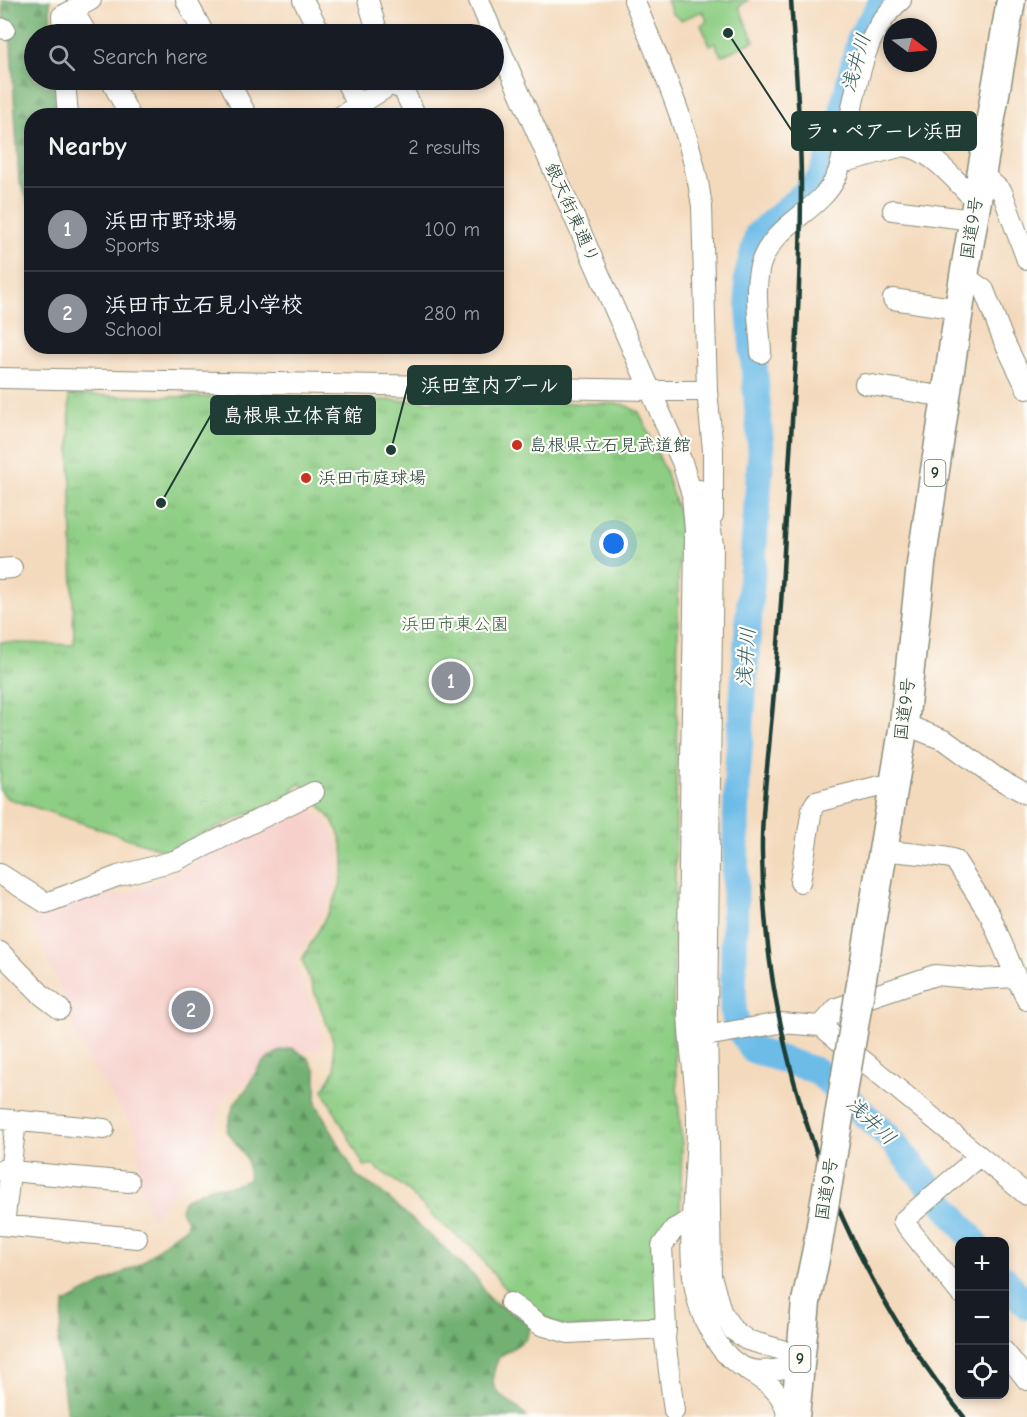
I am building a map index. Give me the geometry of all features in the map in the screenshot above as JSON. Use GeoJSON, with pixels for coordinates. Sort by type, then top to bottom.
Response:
{"type":"FeatureCollection","features":[{"type":"Feature","properties":{"kind":"highway","name":"国道9号"},"geometry":{"type":"LineString","coordinates":[[795,1417],[806,1302],[817,1249],[904,724],[921,564],[974,211],[1011,0]]}},
{"type":"Feature","properties":{"kind":"street"},"geometry":{"type":"LineString","coordinates":[[62,24],[62,16],[91,0]]}},
{"type":"Feature","properties":{"kind":"street"},"geometry":{"type":"LineString","coordinates":[[186,0],[199,24]]}},
{"type":"Feature","properties":{"kind":"street"},"geometry":{"type":"LineString","coordinates":[[303,0],[316,24]]}},
{"type":"Feature","properties":{"kind":"street"},"geometry":{"type":"LineString","coordinates":[[368,0],[375,24]]}},
{"type":"Feature","properties":{"kind":"street","name":"銀天街東通り"},"geometry":{"type":"LineString","coordinates":[[479,0],[489,24]]}},
{"type":"Feature","properties":{"kind":"street"},"geometry":{"type":"LineString","coordinates":[[634,0],[679,108],[699,180],[704,250],[707,391],[713,450],[712,544],[692,1265],[700,1309],[723,1350],[745,1370],[767,1382],[781,1396],[787,1417]]}},
{"type":"Feature","properties":{"kind":"street"},"geometry":{"type":"LineString","coordinates":[[761,353],[758,283],[766,250],[777,236],[832,185],[841,163],[865,51],[883,18],[901,0]]}},
{"type":"Feature","properties":{"kind":"street"},"geometry":{"type":"LineString","coordinates":[[73,10],[81,24]]}},
{"type":"Feature","properties":{"kind":"street","name":"銀天街東通り"},"geometry":{"type":"LineString","coordinates":[[504,60],[682,462]]}},
{"type":"Feature","properties":{"kind":"street"},"geometry":{"type":"LineString","coordinates":[[66,90],[67,108]]}},
{"type":"Feature","properties":{"kind":"street"},"geometry":{"type":"LineString","coordinates":[[116,90],[126,108]]}},
{"type":"Feature","properties":{"kind":"street"},"geometry":{"type":"LineString","coordinates":[[233,90],[243,108]]}},
{"type":"Feature","properties":{"kind":"street"},"geometry":{"type":"LineString","coordinates":[[350,90],[360,108]]}},
{"type":"Feature","properties":{"kind":"street"},"geometry":{"type":"LineString","coordinates":[[365,108],[381,90]]}},
{"type":"Feature","properties":{"kind":"street"},"geometry":{"type":"LineString","coordinates":[[403,90],[412,108]]}},
{"type":"Feature","properties":{"kind":"street"},"geometry":{"type":"LineString","coordinates":[[841,163],[903,146],[911,147],[930,158],[974,211]]}},
{"type":"Feature","properties":{"kind":"street"},"geometry":{"type":"LineString","coordinates":[[981,173],[1002,192],[1027,260]]}},
{"type":"Feature","properties":{"kind":"street"},"geometry":{"type":"LineString","coordinates":[[894,210],[974,211]]}},
{"type":"Feature","properties":{"kind":"street"},"geometry":{"type":"LineString","coordinates":[[964,276],[984,290],[1003,339],[1027,388]]}},
{"type":"Feature","properties":{"kind":"street"},"geometry":{"type":"LineString","coordinates":[[893,299],[959,309]]}},
{"type":"Feature","properties":{"kind":"street"},"geometry":{"type":"LineString","coordinates":[[0,378],[707,391]]}},
{"type":"Feature","properties":{"kind":"street"},"geometry":{"type":"LineString","coordinates":[[865,384],[946,397]]}},
{"type":"Feature","properties":{"kind":"street"},"geometry":{"type":"LineString","coordinates":[[682,462],[697,486],[703,502],[712,544]]}},
{"type":"Feature","properties":{"kind":"street"},"geometry":{"type":"LineString","coordinates":[[682,462],[692,495],[695,530],[688,863],[698,1038],[711,1160],[709,1260],[714,1293],[733,1330],[747,1340],[782,1350],[800,1364]]}},
{"type":"Feature","properties":{"kind":"street"},"geometry":{"type":"LineString","coordinates":[[904,724],[946,741],[997,778],[1027,794]]}},
{"type":"Feature","properties":{"kind":"street"},"geometry":{"type":"LineString","coordinates":[[800,882],[812,809],[816,802],[880,786],[892,788]]}},
{"type":"Feature","properties":{"kind":"street"},"geometry":{"type":"LineString","coordinates":[[0,874],[46,903],[118,876],[177,860],[314,792]]}},
{"type":"Feature","properties":{"kind":"street"},"geometry":{"type":"LineString","coordinates":[[882,850],[927,856],[949,856],[955,860],[990,915],[1023,985]]}},
{"type":"Feature","properties":{"kind":"street"},"geometry":{"type":"LineString","coordinates":[[0,952],[43,996],[60,1009]]}},
{"type":"Feature","properties":{"kind":"street"},"geometry":{"type":"LineString","coordinates":[[821,1026],[837,1008],[935,975],[1023,985]]}},
{"type":"Feature","properties":{"kind":"street"},"geometry":{"type":"LineString","coordinates":[[698,1038],[780,1023],[821,1026],[1027,1195]]}},
{"type":"Feature","properties":{"kind":"street"},"geometry":{"type":"LineString","coordinates":[[104,1130],[8,1120],[2,1225],[137,1238]]}},
{"type":"Feature","properties":{"kind":"street"},"geometry":{"type":"LineString","coordinates":[[958,1291],[903,1221],[978,1157]]}},
{"type":"Feature","properties":{"kind":"street"},"geometry":{"type":"LineString","coordinates":[[5,1171],[129,1182]]}},
{"type":"Feature","properties":{"kind":"street"},"geometry":{"type":"LineString","coordinates":[[674,1411],[665,1339],[662,1246],[674,1229],[694,1218]]}},
{"type":"Feature","properties":{"kind":"street"},"geometry":{"type":"LineString","coordinates":[[510,1303],[541,1325],[568,1333],[666,1328]]}},
{"type":"Feature","properties":{"kind":"street"},"geometry":{"type":"LineString","coordinates":[[1009,1356],[1027,1380]]}},
{"type":"Feature","properties":{"kind":"street"},"geometry":{"type":"LineString","coordinates":[[745,1370],[782,1370],[800,1364]]}},
{"type":"Feature","properties":{"kind":"shaded area"},"geometry":{"type":"Polygon","coordinates":[[[306,803],[327,822],[337,840],[341,855],[335,890],[295,962],[322,1032],[320,1048],[279,1059],[225,1097],[208,1146],[152,1220],[141,1190],[136,1131],[82,1052],[60,988],[30,919],[88,894],[103,898],[124,894],[197,864],[196,856],[306,803]]]}},
{"type":"Feature","properties":{"kind":"green space"},"geometry":{"type":"Polygon","coordinates":[[[2,0],[50,0],[51,24],[24,24],[24,90],[55,90],[56,108],[24,108],[24,192],[19,180],[11,43],[4,24],[2,0]]]}},
{"type":"Feature","properties":{"kind":"green space"},"geometry":{"type":"Polygon","coordinates":[[[667,0],[748,0],[739,7],[754,41],[721,56],[715,43],[710,45],[701,25],[707,21],[703,11],[681,20],[672,13],[667,0]]]}},
{"type":"Feature","properties":{"kind":"green space","name":"浜田市東公園"},"geometry":{"type":"Polygon","coordinates":[[[69,395],[623,404],[639,412],[665,470],[679,515],[675,895],[674,922],[669,930],[674,934],[673,1035],[682,1146],[680,1214],[665,1228],[661,1324],[567,1328],[532,1312],[501,1284],[474,1249],[438,1221],[404,1187],[372,1165],[364,1166],[323,1090],[335,1070],[333,1040],[302,960],[337,893],[344,858],[341,840],[333,822],[300,783],[289,795],[166,851],[7,798],[0,790],[0,642],[74,645],[69,395]]]}},
{"type":"Feature","properties":{"kind":"green space"},"geometry":{"type":"Polygon","coordinates":[[[292,1048],[308,1058],[316,1071],[316,1103],[357,1177],[379,1190],[443,1247],[477,1279],[489,1299],[532,1325],[525,1340],[499,1357],[493,1380],[499,1393],[527,1417],[67,1417],[58,1343],[65,1303],[143,1262],[171,1237],[186,1228],[187,1221],[181,1210],[184,1200],[213,1186],[227,1187],[249,1180],[247,1159],[227,1131],[232,1109],[264,1062],[283,1050],[292,1048]]]}},
{"type":"Feature","properties":{"kind":"waterway","name":"浅井川"},"geometry":{"type":"LineString","coordinates":[[883,0],[860,38],[835,142],[820,180],[758,234],[747,278],[761,451],[737,778],[733,1009],[737,1026],[753,1050],[817,1071],[889,1137],[971,1237]]}},
{"type":"Feature","properties":{"kind":"waterway","name":"浅井川"},"geometry":{"type":"LineString","coordinates":[[1009,1284],[1027,1306]]}},
{"type":"Feature","properties":{"kind":"railway"},"geometry":{"type":"LineString","coordinates":[[791,0],[798,92],[801,230],[781,598],[762,823],[766,929],[777,1005],[793,1079],[816,1152],[845,1223],[879,1291],[919,1356],[964,1417]]}},
{"type":"Feature","properties":{"kind":"place","name":"ラ・ペアーレ浜田"},"geometry":{"type":"Point","coordinates":[728,33]}},
{"type":"Feature","properties":{"kind":"place","name":"島根県立石見武道館"},"geometry":{"type":"Point","coordinates":[517,445]}},
{"type":"Feature","properties":{"kind":"place","name":"浜田室内プール"},"geometry":{"type":"Point","coordinates":[391,450]}},
{"type":"Feature","properties":{"kind":"place","name":"浜田市庭球場"},"geometry":{"type":"Point","coordinates":[306,478]}},
{"type":"Feature","properties":{"kind":"place","name":"島根県立体育館"},"geometry":{"type":"Point","coordinates":[161,503]}},
{"type":"Feature","properties":{"kind":"place","name":"浜田市野球場"},"geometry":{"type":"Point","coordinates":[451,681]}},
{"type":"Feature","properties":{"kind":"place","name":"浜田市立石見小学校"},"geometry":{"type":"Point","coordinates":[191,1010]}}]}
